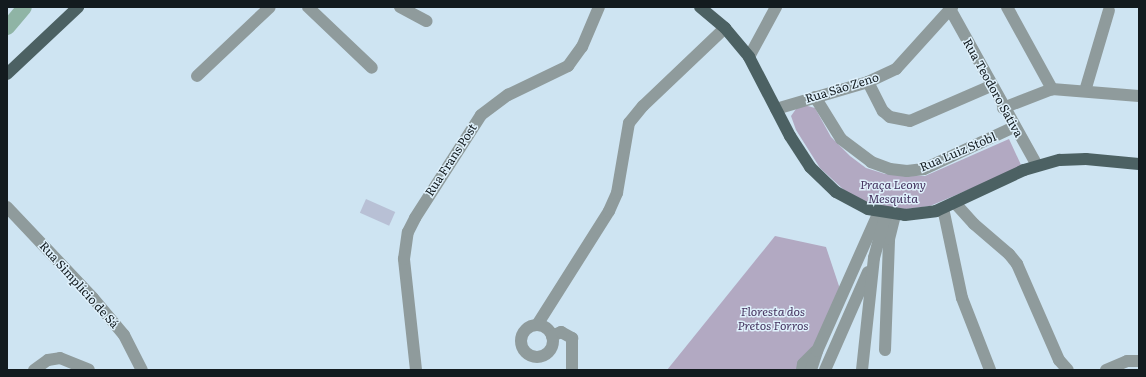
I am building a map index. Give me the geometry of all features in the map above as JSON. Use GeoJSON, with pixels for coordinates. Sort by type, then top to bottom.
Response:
{"type":"FeatureCollection","features":[{"type":"Feature","properties":{"kind":"main road"},"geometry":{"type":"LineString","coordinates":[[7,74],[78,7]]}},
{"type":"Feature","properties":{"kind":"main road"},"geometry":{"type":"LineString","coordinates":[[700,7],[725,28],[749,57],[797,147],[824,182],[849,201],[887,213],[925,214],[944,208],[1037,165],[1060,160],[1086,160],[1139,164]]}},
{"type":"Feature","properties":{"kind":"street"},"geometry":{"type":"LineString","coordinates":[[308,7],[372,68]]}},
{"type":"Feature","properties":{"kind":"street"},"geometry":{"type":"LineString","coordinates":[[400,7],[426,21]]}},
{"type":"Feature","properties":{"kind":"street","name":"Rua Frans Post"},"geometry":{"type":"LineString","coordinates":[[416,370],[404,259],[408,232],[415,218],[481,115],[503,98],[568,66],[582,47],[599,7]]}},
{"type":"Feature","properties":{"kind":"street"},"geometry":{"type":"LineString","coordinates":[[749,57],[776,7]]}},
{"type":"Feature","properties":{"kind":"street"},"geometry":{"type":"LineString","coordinates":[[1007,7],[1052,89]]}},
{"type":"Feature","properties":{"kind":"street","name":"Rua São Zeno"},"geometry":{"type":"LineString","coordinates":[[776,109],[868,82],[901,66],[951,8]]}},
{"type":"Feature","properties":{"kind":"street","name":"Rua Teodoro Sativa"},"geometry":{"type":"LineString","coordinates":[[951,8],[1003,108],[1037,165]]}},
{"type":"Feature","properties":{"kind":"street"},"geometry":{"type":"LineString","coordinates":[[197,76],[265,9]]}},
{"type":"Feature","properties":{"kind":"street"},"geometry":{"type":"LineString","coordinates":[[1085,92],[1109,10]]}},
{"type":"Feature","properties":{"kind":"street"},"geometry":{"type":"LineString","coordinates":[[537,325],[614,201],[629,123],[643,106],[725,28]]}},
{"type":"Feature","properties":{"kind":"street"},"geometry":{"type":"LineString","coordinates":[[868,82],[883,111],[890,117],[910,121],[991,86]]}},
{"type":"Feature","properties":{"kind":"street"},"geometry":{"type":"LineString","coordinates":[[1003,108],[1052,89],[1139,96]]}},
{"type":"Feature","properties":{"kind":"street","name":"Rua Luiz Stobl"},"geometry":{"type":"LineString","coordinates":[[815,97],[841,139],[871,162],[890,169],[907,171],[924,168],[1014,128]]}},
{"type":"Feature","properties":{"kind":"street"},"geometry":{"type":"LineString","coordinates":[[955,203],[974,224],[1009,254],[1017,264],[1059,360],[1068,370]]}},
{"type":"Feature","properties":{"kind":"street","name":"Rua Simplício de Sá"},"geometry":{"type":"LineString","coordinates":[[7,207],[94,298],[124,335],[142,370]]}},
{"type":"Feature","properties":{"kind":"street"},"geometry":{"type":"LineString","coordinates":[[944,208],[962,298],[990,370]]}},
{"type":"Feature","properties":{"kind":"street"},"geometry":{"type":"LineString","coordinates":[[885,350],[889,239],[887,213]]}},
{"type":"Feature","properties":{"kind":"street"},"geometry":{"type":"LineString","coordinates":[[825,370],[874,258],[887,213]]}},
{"type":"Feature","properties":{"kind":"street"},"geometry":{"type":"LineString","coordinates":[[811,370],[817,350],[887,213]]}},
{"type":"Feature","properties":{"kind":"street"},"geometry":{"type":"LineString","coordinates":[[862,370],[866,318],[874,258],[889,239]]}},
{"type":"Feature","properties":{"kind":"street"},"geometry":{"type":"LineString","coordinates":[[848,318],[858,315],[866,318]]}},
{"type":"Feature","properties":{"kind":"street"},"geometry":{"type":"LineString","coordinates":[[537,325],[546,328],[552,336],[552,346],[546,354],[537,357],[527,354],[522,346],[522,336],[528,328],[537,325]]}},
{"type":"Feature","properties":{"kind":"street"},"geometry":{"type":"LineString","coordinates":[[865,331],[885,327]]}},
{"type":"Feature","properties":{"kind":"street"},"geometry":{"type":"LineString","coordinates":[[552,336],[561,332],[572,338],[572,370]]}},
{"type":"Feature","properties":{"kind":"street"},"geometry":{"type":"LineString","coordinates":[[802,370],[803,364],[817,350]]}},
{"type":"Feature","properties":{"kind":"street"},"geometry":{"type":"LineString","coordinates":[[34,370],[48,360],[60,358],[89,370]]}},
{"type":"Feature","properties":{"kind":"street"},"geometry":{"type":"LineString","coordinates":[[1106,370],[1127,361],[1139,361]]}},
{"type":"Feature","properties":{"kind":"green space","name":"Praça Leony Mesquita"},"geometry":{"type":"Polygon","coordinates":[[[804,105],[815,108],[831,137],[850,156],[866,168],[885,174],[925,176],[1009,139],[1022,167],[930,206],[906,209],[879,207],[860,200],[844,190],[820,168],[796,130],[791,116],[796,109],[804,105]]]}},
{"type":"Feature","properties":{"kind":"green space","name":"Floresta dos Pretos Forros"},"geometry":{"type":"Polygon","coordinates":[[[775,236],[826,247],[841,292],[803,370],[667,370],[775,236]]]}},
{"type":"Feature","properties":{"kind":"building"},"geometry":{"type":"Polygon","coordinates":[[[366,199],[395,212],[389,226],[360,213],[366,199]]]}},
{"type":"Feature","properties":{"kind":"waterway"},"geometry":{"type":"LineString","coordinates":[[7,27],[24,7]]}}]}
